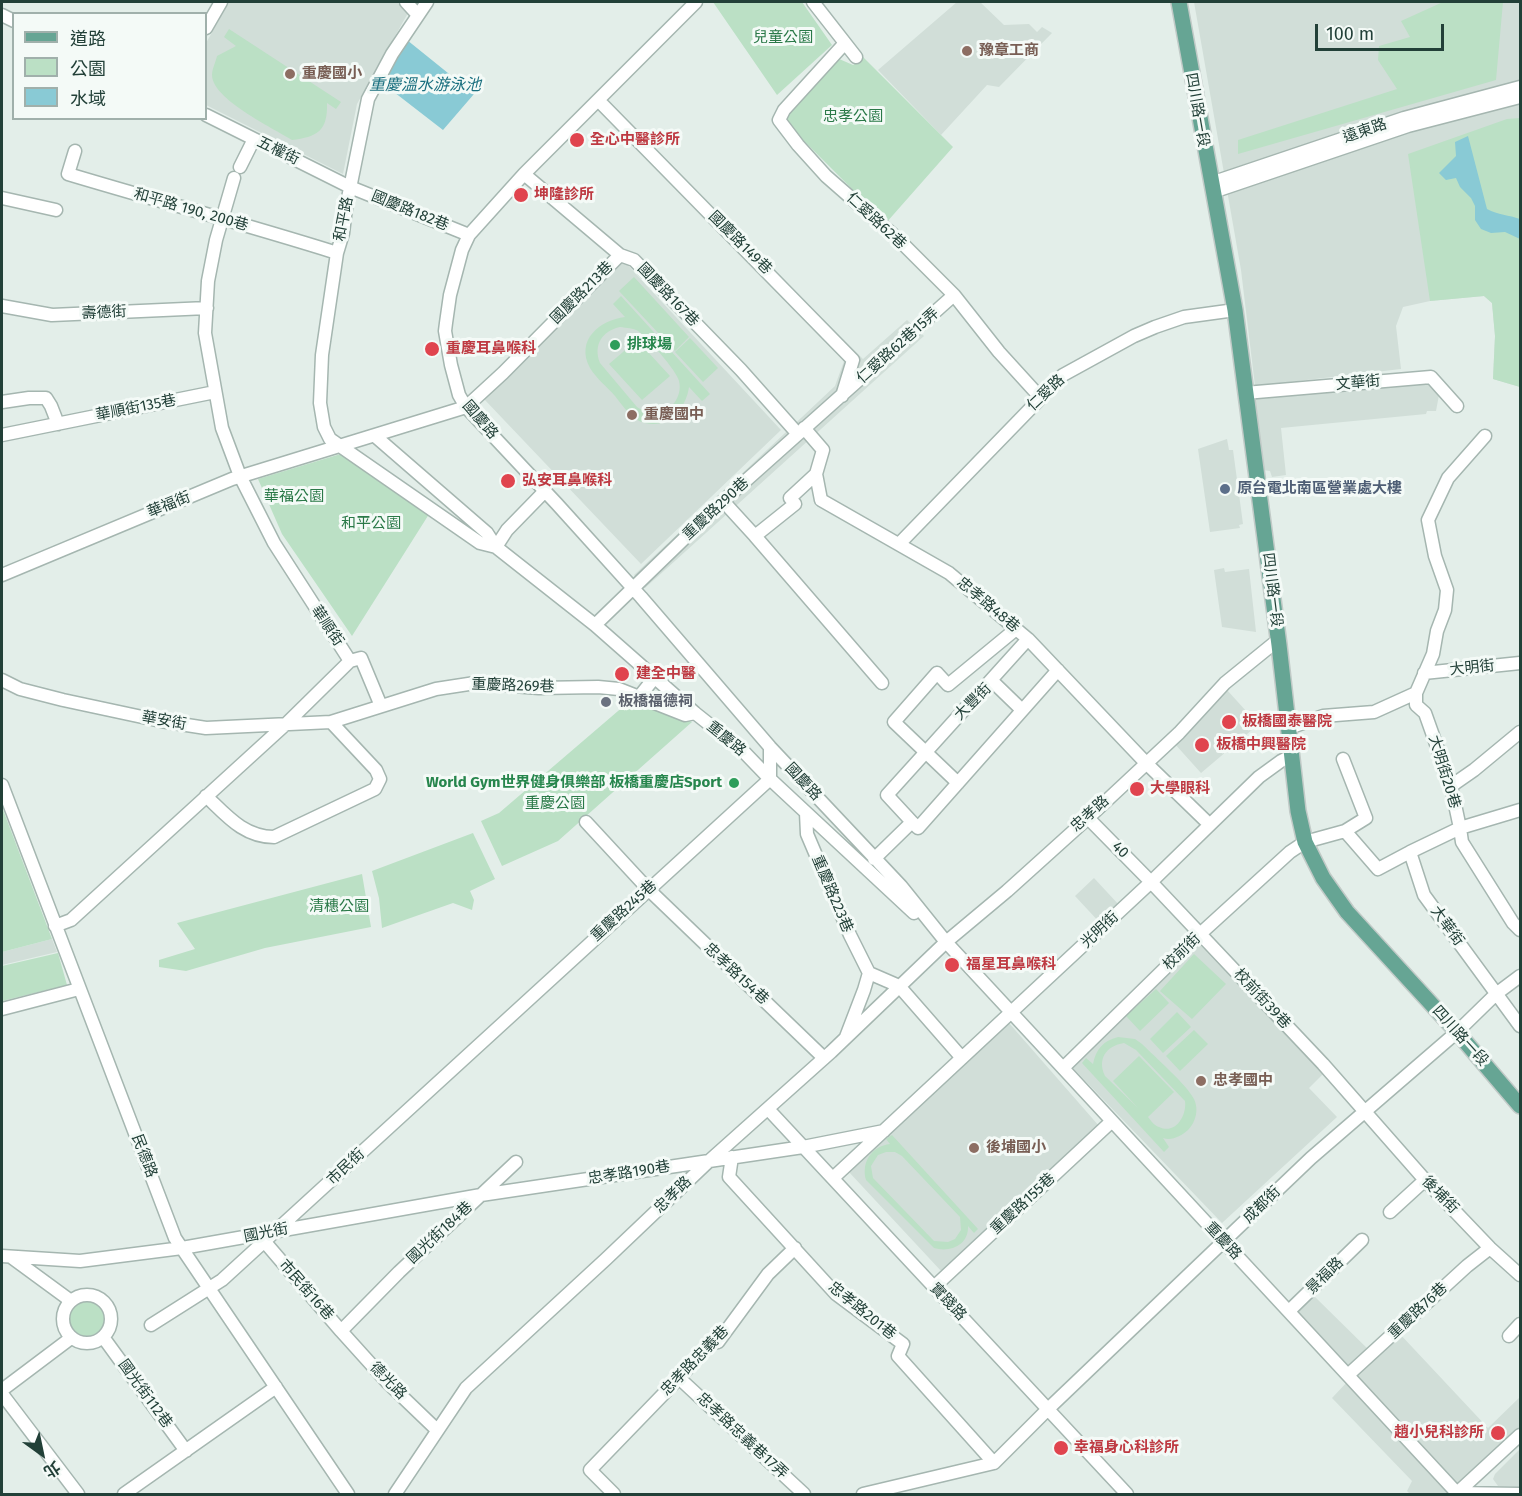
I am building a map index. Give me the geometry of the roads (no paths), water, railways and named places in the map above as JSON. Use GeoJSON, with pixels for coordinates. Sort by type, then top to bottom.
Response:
{"type":"FeatureCollection","features":[{"type":"Feature","properties":{"kind":"main road","name":"四川路一段"},"geometry":{"type":"LineString","coordinates":[[1179,2],[1235,310],[1298,811],[1305,842],[1323,878],[1347,912],[1521,1106]]}},
{"type":"Feature","properties":{"kind":"street"},"geometry":{"type":"LineString","coordinates":[[207,26],[221,2]]}},
{"type":"Feature","properties":{"kind":"street"},"geometry":{"type":"LineString","coordinates":[[406,2],[417,14]]}},
{"type":"Feature","properties":{"kind":"street","name":"和平路"},"geometry":{"type":"LineString","coordinates":[[340,447],[326,434],[320,403],[322,355],[337,254],[343,233],[350,187],[368,99],[392,54],[427,2]]}},
{"type":"Feature","properties":{"kind":"street","name":"國慶路"},"geometry":{"type":"LineString","coordinates":[[696,2],[524,174],[469,235],[462,250],[450,295],[446,331],[451,366],[459,395],[466,407],[633,588],[770,747],[828,809]]}},
{"type":"Feature","properties":{"kind":"street"},"geometry":{"type":"LineString","coordinates":[[813,2],[856,57]]}},
{"type":"Feature","properties":{"kind":"street","name":"仁愛路62巷"},"geometry":{"type":"LineString","coordinates":[[845,43],[784,110],[779,120],[826,176],[897,239],[954,295],[999,352],[1040,397]]}},
{"type":"Feature","properties":{"kind":"street","name":"遠東路"},"geometry":{"type":"LineString","coordinates":[[1212,188],[1404,118],[1521,87]]}},
{"type":"Feature","properties":{"kind":"street","name":"遠東路"},"geometry":{"type":"LineString","coordinates":[[1212,188],[1408,126],[1521,97]]}},
{"type":"Feature","properties":{"kind":"street","name":"國慶路149巷"},"geometry":{"type":"LineString","coordinates":[[598,100],[867,374]]}},
{"type":"Feature","properties":{"kind":"street","name":"五權街"},"geometry":{"type":"LineString","coordinates":[[207,116],[350,187]]}},
{"type":"Feature","properties":{"kind":"street"},"geometry":{"type":"LineString","coordinates":[[240,167],[254,139]]}},
{"type":"Feature","properties":{"kind":"street","name":"和平路 190, 200巷"},"geometry":{"type":"LineString","coordinates":[[75,151],[68,174],[191,211],[223,218],[337,254]]}},
{"type":"Feature","properties":{"kind":"street","name":"國慶路167巷"},"geometry":{"type":"LineString","coordinates":[[524,174],[620,255],[634,261],[801,431],[823,450],[816,474]]}},
{"type":"Feature","properties":{"kind":"street","name":"華順街"},"geometry":{"type":"LineString","coordinates":[[55,926],[71,920],[287,723],[350,661],[274,543],[240,476],[222,428],[205,333],[208,281],[234,178]]}},
{"type":"Feature","properties":{"kind":"street","name":"國慶路182巷"},"geometry":{"type":"LineString","coordinates":[[350,187],[469,235]]}},
{"type":"Feature","properties":{"kind":"street"},"geometry":{"type":"LineString","coordinates":[[2,198],[56,210]]}},
{"type":"Feature","properties":{"kind":"street","name":"國慶路213巷"},"geometry":{"type":"LineString","coordinates":[[466,407],[620,255]]}},
{"type":"Feature","properties":{"kind":"street","name":"仁愛路62巷15弄"},"geometry":{"type":"LineString","coordinates":[[842,397],[954,295]]}},
{"type":"Feature","properties":{"kind":"street","name":"壽德街"},"geometry":{"type":"LineString","coordinates":[[2,306],[52,315],[207,308]]}},
{"type":"Feature","properties":{"kind":"street","name":"仁愛路"},"geometry":{"type":"LineString","coordinates":[[899,544],[1063,375],[1134,336],[1184,317],[1235,310]]}},
{"type":"Feature","properties":{"kind":"street"},"geometry":{"type":"LineString","coordinates":[[842,397],[853,360]]}},
{"type":"Feature","properties":{"kind":"street","name":"文華街"},"geometry":{"type":"LineString","coordinates":[[1245,393],[1431,377],[1457,406]]}},
{"type":"Feature","properties":{"kind":"street","name":"華順街135巷"},"geometry":{"type":"LineString","coordinates":[[2,435],[215,392]]}},
{"type":"Feature","properties":{"kind":"street","name":"重慶路290巷"},"geometry":{"type":"LineString","coordinates":[[595,626],[723,501],[842,397]]}},
{"type":"Feature","properties":{"kind":"street"},"geometry":{"type":"LineString","coordinates":[[2,402],[46,398],[58,424]]}},
{"type":"Feature","properties":{"kind":"street"},"geometry":{"type":"LineString","coordinates":[[340,447],[466,407]]}},
{"type":"Feature","properties":{"kind":"street","name":"重慶路"},"geometry":{"type":"LineString","coordinates":[[375,436],[487,533],[496,548],[595,626],[695,713],[770,773],[806,813],[946,942]]}},
{"type":"Feature","properties":{"kind":"street"},"geometry":{"type":"LineString","coordinates":[[1289,728],[1323,716],[1374,712],[1416,693],[1433,654],[1437,631],[1445,610],[1447,590],[1435,556],[1428,520],[1448,478],[1485,436]]}},
{"type":"Feature","properties":{"kind":"street","name":"華福街"},"geometry":{"type":"LineString","coordinates":[[2,575],[240,476],[340,447]]}},
{"type":"Feature","properties":{"kind":"street","name":"重慶路"},"geometry":{"type":"LineString","coordinates":[[340,447],[480,543],[496,548]]}},
{"type":"Feature","properties":{"kind":"street"},"geometry":{"type":"LineString","coordinates":[[755,536],[795,504],[790,498],[816,474]]}},
{"type":"Feature","properties":{"kind":"street","name":"忠孝路48巷"},"geometry":{"type":"LineString","coordinates":[[816,474],[821,500],[949,573],[1028,639],[1146,763],[1209,824]]}},
{"type":"Feature","properties":{"kind":"street"},"geometry":{"type":"LineString","coordinates":[[496,548],[507,530],[545,491]]}},
{"type":"Feature","properties":{"kind":"street"},"geometry":{"type":"LineString","coordinates":[[723,501],[882,683]]}},
{"type":"Feature","properties":{"kind":"street"},"geometry":{"type":"LineString","coordinates":[[958,783],[894,722],[937,673],[948,685],[1016,630]]}},
{"type":"Feature","properties":{"kind":"street"},"geometry":{"type":"LineString","coordinates":[[991,680],[1028,639]]}},
{"type":"Feature","properties":{"kind":"street","name":"忠孝路"},"geometry":{"type":"LineString","coordinates":[[437,1430],[466,1388],[708,1161],[846,1038],[946,942],[1088,818],[1179,733],[1225,683],[1278,640]]}},
{"type":"Feature","properties":{"kind":"street"},"geometry":{"type":"LineString","coordinates":[[350,661],[361,658],[381,706]]}},
{"type":"Feature","properties":{"kind":"street","name":"大明街"},"geometry":{"type":"LineString","coordinates":[[1424,673],[1521,663]]}},
{"type":"Feature","properties":{"kind":"street"},"geometry":{"type":"LineString","coordinates":[[874,859],[912,822],[918,828],[1058,670]]}},
{"type":"Feature","properties":{"kind":"street"},"geometry":{"type":"LineString","coordinates":[[639,697],[655,677]]}},
{"type":"Feature","properties":{"kind":"street","name":"華安街"},"geometry":{"type":"LineString","coordinates":[[2,680],[20,689],[161,722],[206,728],[331,722]]}},
{"type":"Feature","properties":{"kind":"street","name":"大豐街"},"geometry":{"type":"LineString","coordinates":[[912,822],[887,795],[991,680],[1022,710]]}},
{"type":"Feature","properties":{"kind":"street","name":"重慶路269巷"},"geometry":{"type":"LineString","coordinates":[[331,722],[436,689],[475,683],[539,688],[619,689],[685,715],[695,713]]}},
{"type":"Feature","properties":{"kind":"street","name":"大明街20巷"},"geometry":{"type":"LineString","coordinates":[[1416,693],[1416,705],[1425,714],[1451,786],[1460,828],[1521,810]]}},
{"type":"Feature","properties":{"kind":"street"},"geometry":{"type":"LineString","coordinates":[[206,796],[240,828],[261,837],[274,837],[375,789],[380,780],[376,770],[331,722]]}},
{"type":"Feature","properties":{"kind":"street"},"geometry":{"type":"LineString","coordinates":[[1451,786],[1521,732]]}},
{"type":"Feature","properties":{"kind":"street"},"geometry":{"type":"LineString","coordinates":[[770,747],[770,773],[786,775],[807,795],[828,809]]}},
{"type":"Feature","properties":{"kind":"street","name":"光明街"},"geometry":{"type":"LineString","coordinates":[[833,1179],[1151,882],[1259,777],[1291,756]]}},
{"type":"Feature","properties":{"kind":"street"},"geometry":{"type":"LineString","coordinates":[[1305,842],[1346,831],[1365,818],[1342,759]]}},
{"type":"Feature","properties":{"kind":"street","name":"重慶路245巷"},"geometry":{"type":"LineString","coordinates":[[481,1044],[770,773]]}},
{"type":"Feature","properties":{"kind":"street","name":"民德路"},"geometry":{"type":"LineString","coordinates":[[2,785],[172,1230],[348,1494]]}},
{"type":"Feature","properties":{"kind":"street","name":"重慶路"},"geometry":{"type":"LineString","coordinates":[[828,809],[901,886],[946,942],[1457,1494]]}},
{"type":"Feature","properties":{"kind":"street","name":"重慶路223巷"},"geometry":{"type":"LineString","coordinates":[[806,813],[807,834],[850,935],[869,973]]}},
{"type":"Feature","properties":{"kind":"street","name":"40"},"geometry":{"type":"LineString","coordinates":[[1088,818],[1200,934]]}},
{"type":"Feature","properties":{"kind":"street","name":"忠孝路154巷"},"geometry":{"type":"LineString","coordinates":[[586,822],[648,889],[824,1058]]}},
{"type":"Feature","properties":{"kind":"street"},"geometry":{"type":"LineString","coordinates":[[1346,831],[1378,869],[1460,828],[1462,842],[1513,923],[1521,930]]}},
{"type":"Feature","properties":{"kind":"street","name":"校前街"},"geometry":{"type":"LineString","coordinates":[[1063,1068],[1200,934],[1290,852],[1305,842]]}},
{"type":"Feature","properties":{"kind":"street","name":"大華街"},"geometry":{"type":"LineString","coordinates":[[1410,852],[1424,895],[1521,1026]]}},
{"type":"Feature","properties":{"kind":"street","name":"校前街39巷"},"geometry":{"type":"LineString","coordinates":[[1200,934],[1323,1064],[1364,1111]]}},
{"type":"Feature","properties":{"kind":"street"},"geometry":{"type":"LineString","coordinates":[[846,1038],[869,973],[899,986],[962,1058]]}},
{"type":"Feature","properties":{"kind":"street"},"geometry":{"type":"LineString","coordinates":[[1456,1032],[1496,994],[1521,976]]}},
{"type":"Feature","properties":{"kind":"street"},"geometry":{"type":"LineString","coordinates":[[2,1009],[79,989]]}},
{"type":"Feature","properties":{"kind":"street","name":"成都街"},"geometry":{"type":"LineString","coordinates":[[994,1463],[1224,1241],[1364,1111],[1456,1032]]}},
{"type":"Feature","properties":{"kind":"street","name":"市民街"},"geometry":{"type":"LineString","coordinates":[[151,1325],[222,1280],[481,1044]]}},
{"type":"Feature","properties":{"kind":"street","name":"實踐路"},"geometry":{"type":"LineString","coordinates":[[768,1109],[1127,1494]]}},
{"type":"Feature","properties":{"kind":"street","name":"後埔街"},"geometry":{"type":"LineString","coordinates":[[1364,1111],[1425,1180],[1490,1248],[1521,1275]]}},
{"type":"Feature","properties":{"kind":"street","name":"重慶路155巷"},"geometry":{"type":"LineString","coordinates":[[934,1287],[1112,1121]]}},
{"type":"Feature","properties":{"kind":"street"},"geometry":{"type":"LineString","coordinates":[[708,1161],[803,1147],[884,1131]]}},
{"type":"Feature","properties":{"kind":"street","name":"忠孝路201巷"},"geometry":{"type":"LineString","coordinates":[[732,1157],[729,1177],[836,1294],[903,1344],[898,1356],[994,1463]]}},
{"type":"Feature","properties":{"kind":"street","name":"忠孝路190巷"},"geometry":{"type":"LineString","coordinates":[[482,1195],[708,1161]]}},
{"type":"Feature","properties":{"kind":"street"},"geometry":{"type":"LineString","coordinates":[[482,1195],[516,1162]]}},
{"type":"Feature","properties":{"kind":"street"},"geometry":{"type":"LineString","coordinates":[[1390,1212],[1425,1180]]}},
{"type":"Feature","properties":{"kind":"street","name":"國光街"},"geometry":{"type":"LineString","coordinates":[[6,1256],[80,1261],[183,1248],[482,1195]]}},
{"type":"Feature","properties":{"kind":"street","name":"國光街184巷"},"geometry":{"type":"LineString","coordinates":[[399,1272],[482,1195]]}},
{"type":"Feature","properties":{"kind":"street","name":"景福路"},"geometry":{"type":"LineString","coordinates":[[1288,1311],[1362,1240]]}},
{"type":"Feature","properties":{"kind":"street","name":"市民街16巷"},"geometry":{"type":"LineString","coordinates":[[264,1241],[341,1330],[399,1272]]}},
{"type":"Feature","properties":{"kind":"street","name":"忠孝路忠義巷"},"geometry":{"type":"LineString","coordinates":[[614,1494],[590,1470],[710,1344],[718,1342],[768,1274],[795,1248]]}},
{"type":"Feature","properties":{"kind":"street","name":"重慶路76巷"},"geometry":{"type":"LineString","coordinates":[[1348,1375],[1467,1266],[1490,1248]]}},
{"type":"Feature","properties":{"kind":"street"},"geometry":{"type":"LineString","coordinates":[[6,1256],[70,1301]]}},
{"type":"Feature","properties":{"kind":"street"},"geometry":{"type":"LineString","coordinates":[[86,1295],[102,1300],[107,1306],[111,1322],[103,1337],[84,1344],[71,1338],[64,1329],[62,1315],[70,1301],[86,1295]]}},
{"type":"Feature","properties":{"kind":"street"},"geometry":{"type":"LineString","coordinates":[[1509,1336],[1521,1324]]}},
{"type":"Feature","properties":{"kind":"street","name":"德光路"},"geometry":{"type":"LineString","coordinates":[[341,1330],[387,1382],[437,1430]]}},
{"type":"Feature","properties":{"kind":"street","name":"國光街112巷"},"geometry":{"type":"LineString","coordinates":[[103,1337],[186,1451]]}},
{"type":"Feature","properties":{"kind":"street"},"geometry":{"type":"LineString","coordinates":[[71,1338],[2,1392],[78,1494]]}},
{"type":"Feature","properties":{"kind":"street","name":"忠孝路忠義巷17弄"},"geometry":{"type":"LineString","coordinates":[[680,1378],[804,1494]]}},
{"type":"Feature","properties":{"kind":"street"},"geometry":{"type":"LineString","coordinates":[[124,1494],[276,1387]]}},
{"type":"Feature","properties":{"kind":"street"},"geometry":{"type":"LineString","coordinates":[[395,1494],[437,1430]]}},
{"type":"Feature","properties":{"kind":"street"},"geometry":{"type":"LineString","coordinates":[[1457,1494],[1521,1435]]}},
{"type":"Feature","properties":{"kind":"street"},"geometry":{"type":"LineString","coordinates":[[863,1494],[994,1463]]}},
{"type":"Feature","properties":{"kind":"street"},"geometry":{"type":"LineString","coordinates":[[1457,1494],[1521,1494]]}},
{"type":"Feature","properties":{"kind":"water","name":"重慶溫水游泳池"},"geometry":{"type":"Polygon","coordinates":[[[407,40],[474,94],[443,130],[381,82],[407,40]]]}},
{"type":"Feature","properties":{"kind":"water"},"geometry":{"type":"Polygon","coordinates":[[[1468,136],[1487,209],[1520,219],[1520,239],[1505,232],[1491,233],[1481,229],[1475,220],[1475,206],[1456,178],[1446,180],[1439,173],[1456,156],[1455,142],[1468,136]]]}},
{"type":"Feature","properties":{"kind":"place","name":"豫章工商"},"geometry":{"type":"Point","coordinates":[967,51]}},
{"type":"Feature","properties":{"kind":"place","name":"重慶國小"},"geometry":{"type":"Point","coordinates":[290,74]}},
{"type":"Feature","properties":{"kind":"place","name":"全心中醫診所"},"geometry":{"type":"Point","coordinates":[577,140]}},
{"type":"Feature","properties":{"kind":"place","name":"坤隆診所"},"geometry":{"type":"Point","coordinates":[521,195]}},
{"type":"Feature","properties":{"kind":"place","name":"排球場"},"geometry":{"type":"Point","coordinates":[615,345]}},
{"type":"Feature","properties":{"kind":"place","name":"重慶耳鼻喉科"},"geometry":{"type":"Point","coordinates":[432,349]}},
{"type":"Feature","properties":{"kind":"place","name":"重慶國中"},"geometry":{"type":"Point","coordinates":[632,415]}},
{"type":"Feature","properties":{"kind":"place","name":"弘安耳鼻喉科"},"geometry":{"type":"Point","coordinates":[508,481]}},
{"type":"Feature","properties":{"kind":"place","name":"原台電北南區營業處大樓"},"geometry":{"type":"Point","coordinates":[1225,489]}},
{"type":"Feature","properties":{"kind":"place","name":"建全中醫"},"geometry":{"type":"Point","coordinates":[622,674]}},
{"type":"Feature","properties":{"kind":"place","name":"板橋福德祠"},"geometry":{"type":"Point","coordinates":[606,702]}},
{"type":"Feature","properties":{"kind":"place","name":"板橋國泰醫院"},"geometry":{"type":"Point","coordinates":[1229,722]}},
{"type":"Feature","properties":{"kind":"place","name":"板橋中興醫院"},"geometry":{"type":"Point","coordinates":[1202,745]}},
{"type":"Feature","properties":{"kind":"place","name":"World Gym世界健身俱樂部 板橋重慶店Sport"},"geometry":{"type":"Point","coordinates":[734,783]}},
{"type":"Feature","properties":{"kind":"place","name":"大學眼科"},"geometry":{"type":"Point","coordinates":[1137,789]}},
{"type":"Feature","properties":{"kind":"place","name":"福星耳鼻喉科"},"geometry":{"type":"Point","coordinates":[952,965]}},
{"type":"Feature","properties":{"kind":"place","name":"忠孝國中"},"geometry":{"type":"Point","coordinates":[1201,1081]}},
{"type":"Feature","properties":{"kind":"place","name":"後埔國小"},"geometry":{"type":"Point","coordinates":[974,1148]}},
{"type":"Feature","properties":{"kind":"place","name":"趙小兒科診所"},"geometry":{"type":"Point","coordinates":[1498,1433]}},
{"type":"Feature","properties":{"kind":"place","name":"幸福身心科診所"},"geometry":{"type":"Point","coordinates":[1061,1448]}},
{"type":"Feature","properties":{"kind":"park label","name":"兒童公園"},"geometry":{"type":"Point","coordinates":[783,38]}},
{"type":"Feature","properties":{"kind":"park label","name":"忠孝公園"},"geometry":{"type":"Point","coordinates":[853,117]}},
{"type":"Feature","properties":{"kind":"park label","name":"華福公園"},"geometry":{"type":"Point","coordinates":[294,497]}},
{"type":"Feature","properties":{"kind":"park label","name":"和平公園"},"geometry":{"type":"Point","coordinates":[371,524]}},
{"type":"Feature","properties":{"kind":"park label","name":"重慶公園"},"geometry":{"type":"Point","coordinates":[555,804]}},
{"type":"Feature","properties":{"kind":"park label","name":"清穗公園"},"geometry":{"type":"Point","coordinates":[339,907]}}]}
